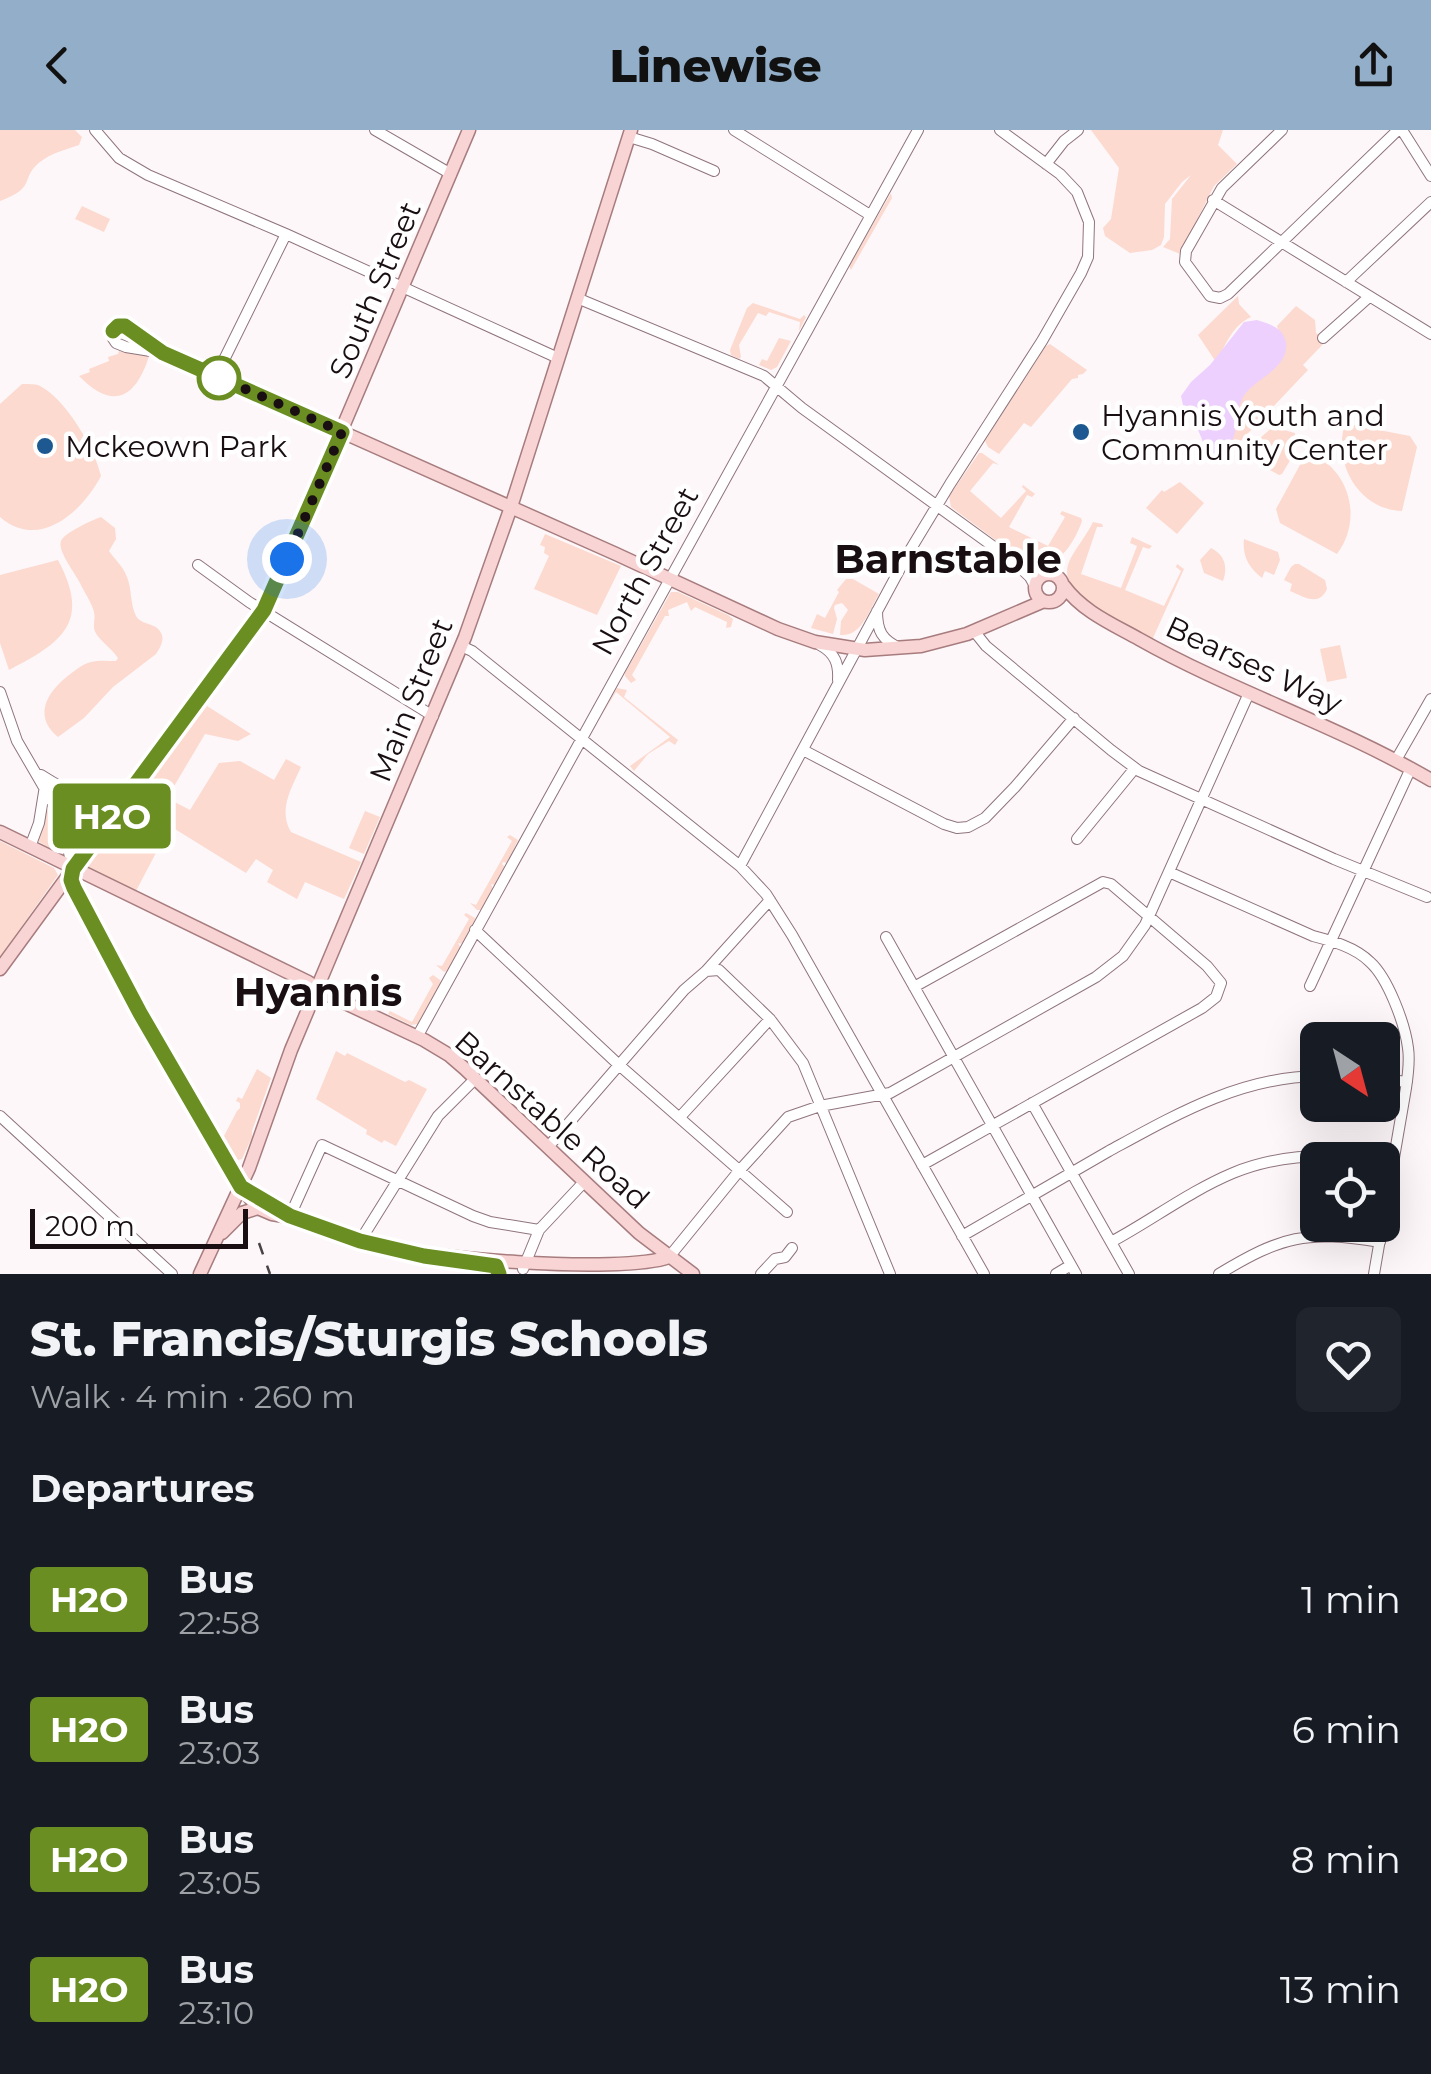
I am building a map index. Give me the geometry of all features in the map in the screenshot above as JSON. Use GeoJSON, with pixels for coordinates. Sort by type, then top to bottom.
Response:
{"type":"FeatureCollection","features":[{"type":"Feature","properties":{"kind":"main road","name":"South Street"},"geometry":{"type":"LineString","coordinates":[[0,969],[264,610],[470,130]]}},
{"type":"Feature","properties":{"kind":"main road","name":"Main Street"},"geometry":{"type":"LineString","coordinates":[[200,1274],[241,1187],[291,1050],[462,646],[511,507],[630,134]]}},
{"type":"Feature","properties":{"kind":"main road"},"geometry":{"type":"LineString","coordinates":[[342,432],[784,632],[815,642],[856,650],[948,640],[1014,612],[1042,595],[1061,596],[1062,580],[1055,574],[1044,574],[1038,579],[1042,595]]}},
{"type":"Feature","properties":{"kind":"main road","name":"Bearses Way"},"geometry":{"type":"LineString","coordinates":[[1064,586],[1086,609],[1198,670],[1396,760],[1431,780]]}},
{"type":"Feature","properties":{"kind":"main road"},"geometry":{"type":"LineString","coordinates":[[1042,595],[1086,609]]}},
{"type":"Feature","properties":{"kind":"main road","name":"Barnstable Road"},"geometry":{"type":"LineString","coordinates":[[0,832],[449,1055],[638,1232],[694,1274]]}},
{"type":"Feature","properties":{"kind":"main road"},"geometry":{"type":"LineString","coordinates":[[73,869],[72,883],[80,902],[241,1187],[258,1208],[290,1216]]}},
{"type":"Feature","properties":{"kind":"main road"},"geometry":{"type":"LineString","coordinates":[[80,902],[84,888],[94,878]]}},
{"type":"Feature","properties":{"kind":"main road"},"geometry":{"type":"LineString","coordinates":[[241,1187],[290,1216],[360,1241],[498,1270],[579,1274],[638,1269],[662,1262],[668,1256]]}},
{"type":"Feature","properties":{"kind":"main road"},"geometry":{"type":"LineString","coordinates":[[217,1238],[238,1216],[258,1208]]}},
{"type":"Feature","properties":{"kind":"street"},"geometry":{"type":"LineString","coordinates":[[95,130],[118,158],[130,166],[558,358]]}},
{"type":"Feature","properties":{"kind":"street"},"geometry":{"type":"LineString","coordinates":[[375,130],[450,174]]}},
{"type":"Feature","properties":{"kind":"street"},"geometry":{"type":"LineString","coordinates":[[734,130],[870,215]]}},
{"type":"Feature","properties":{"kind":"street","name":"North Street"},"geometry":{"type":"LineString","coordinates":[[416,1037],[918,130]]}},
{"type":"Feature","properties":{"kind":"street"},"geometry":{"type":"LineString","coordinates":[[740,866],[937,505],[1042,341],[1088,257],[1087,212],[1073,187],[1000,130]]}},
{"type":"Feature","properties":{"kind":"street"},"geometry":{"type":"LineString","coordinates":[[1046,164],[1078,130]]}},
{"type":"Feature","properties":{"kind":"street"},"geometry":{"type":"LineString","coordinates":[[1282,130],[1222,188],[1184,256],[1210,296],[1220,298],[1228,294],[1400,130],[1431,176]]}},
{"type":"Feature","properties":{"kind":"street"},"geometry":{"type":"LineString","coordinates":[[630,134],[714,171]]}},
{"type":"Feature","properties":{"kind":"street"},"geometry":{"type":"LineString","coordinates":[[1213,200],[1431,334]]}},
{"type":"Feature","properties":{"kind":"street"},"geometry":{"type":"LineString","coordinates":[[1346,282],[1431,202]]}},
{"type":"Feature","properties":{"kind":"street"},"geometry":{"type":"LineString","coordinates":[[216,376],[286,234]]}},
{"type":"Feature","properties":{"kind":"street"},"geometry":{"type":"LineString","coordinates":[[1323,338],[1369,296]]}},
{"type":"Feature","properties":{"kind":"street"},"geometry":{"type":"LineString","coordinates":[[577,298],[764,376],[802,408],[1012,560],[1042,595]]}},
{"type":"Feature","properties":{"kind":"street"},"geometry":{"type":"LineString","coordinates":[[163,353],[342,432]]}},
{"type":"Feature","properties":{"kind":"street"},"geometry":{"type":"LineString","coordinates":[[1012,560],[1044,574]]}},
{"type":"Feature","properties":{"kind":"street"},"geometry":{"type":"LineString","coordinates":[[198,566],[433,716]]}},
{"type":"Feature","properties":{"kind":"street"},"geometry":{"type":"LineString","coordinates":[[877,611],[882,636],[901,648]]}},
{"type":"Feature","properties":{"kind":"street"},"geometry":{"type":"LineString","coordinates":[[974,631],[986,646],[1134,768],[1363,872],[1428,897]]}},
{"type":"Feature","properties":{"kind":"street"},"geometry":{"type":"LineString","coordinates":[[815,642],[835,658],[838,684]]}},
{"type":"Feature","properties":{"kind":"street"},"geometry":{"type":"LineString","coordinates":[[462,646],[494,667],[740,866],[770,900],[984,1274]]}},
{"type":"Feature","properties":{"kind":"street"},"geometry":{"type":"LineString","coordinates":[[0,692],[23,752],[60,815],[73,869]]}},
{"type":"Feature","properties":{"kind":"street"},"geometry":{"type":"LineString","coordinates":[[668,1256],[788,1117],[820,1106],[882,1095],[1104,973],[1128,951],[1149,916],[1248,693]]}},
{"type":"Feature","properties":{"kind":"street"},"geometry":{"type":"LineString","coordinates":[[1396,760],[1431,699]]}},
{"type":"Feature","properties":{"kind":"street"},"geometry":{"type":"LineString","coordinates":[[803,750],[944,824],[968,827],[993,810],[1074,718]]}},
{"type":"Feature","properties":{"kind":"street"},"geometry":{"type":"LineString","coordinates":[[1077,839],[1134,768]]}},
{"type":"Feature","properties":{"kind":"street"},"geometry":{"type":"LineString","coordinates":[[1310,986],[1411,768]]}},
{"type":"Feature","properties":{"kind":"street"},"geometry":{"type":"LineString","coordinates":[[36,772],[86,798],[124,800]]}},
{"type":"Feature","properties":{"kind":"street"},"geometry":{"type":"LineString","coordinates":[[30,847],[39,823],[45,785]]}},
{"type":"Feature","properties":{"kind":"street"},"geometry":{"type":"LineString","coordinates":[[1168,872],[1366,958],[1383,980],[1405,1034],[1409,1056],[1396,1142]]}},
{"type":"Feature","properties":{"kind":"street"},"geometry":{"type":"LineString","coordinates":[[914,987],[1100,882],[1111,884],[1149,916],[1215,974],[1221,984],[1218,993],[1202,1008],[922,1165]]}},
{"type":"Feature","properties":{"kind":"street"},"geometry":{"type":"LineString","coordinates":[[548,1147],[684,990],[706,972],[770,900]]}},
{"type":"Feature","properties":{"kind":"street"},"geometry":{"type":"LineString","coordinates":[[475,930],[619,1065],[788,1212]]}},
{"type":"Feature","properties":{"kind":"street"},"geometry":{"type":"LineString","coordinates":[[886,937],[1074,1270],[1056,1274]]}},
{"type":"Feature","properties":{"kind":"street"},"geometry":{"type":"LineString","coordinates":[[706,972],[719,970],[770,1018],[803,1063],[890,1274]]}},
{"type":"Feature","properties":{"kind":"street"},"geometry":{"type":"LineString","coordinates":[[680,1116],[770,1018]]}},
{"type":"Feature","properties":{"kind":"street"},"geometry":{"type":"LineString","coordinates":[[962,1236],[1208,1099],[1265,1082],[1300,1078]]}},
{"type":"Feature","properties":{"kind":"street"},"geometry":{"type":"LineString","coordinates":[[360,1241],[442,1111],[475,1079]]}},
{"type":"Feature","properties":{"kind":"street"},"geometry":{"type":"LineString","coordinates":[[1400,1081],[1406,1082]]}},
{"type":"Feature","properties":{"kind":"street"},"geometry":{"type":"LineString","coordinates":[[1032,1104],[1129,1274]]}},
{"type":"Feature","properties":{"kind":"street"},"geometry":{"type":"LineString","coordinates":[[0,1116],[172,1274]]}},
{"type":"Feature","properties":{"kind":"street"},"geometry":{"type":"LineString","coordinates":[[290,1216],[322,1145],[473,1216],[539,1230]]}},
{"type":"Feature","properties":{"kind":"street"},"geometry":{"type":"LineString","coordinates":[[1111,1242],[1214,1182],[1242,1170],[1300,1159]]}},
{"type":"Feature","properties":{"kind":"street"},"geometry":{"type":"LineString","coordinates":[[523,1270],[539,1230],[584,1182]]}},
{"type":"Feature","properties":{"kind":"street"},"geometry":{"type":"LineString","coordinates":[[1219,1274],[1257,1252],[1300,1237]]}},
{"type":"Feature","properties":{"kind":"street"},"geometry":{"type":"LineString","coordinates":[[1374,1274],[1380,1242]]}},
{"type":"Feature","properties":{"kind":"street"},"geometry":{"type":"LineString","coordinates":[[760,1274],[792,1248]]}},
{"type":"Feature","properties":{"kind":"shaded area"},"geometry":{"type":"Polygon","coordinates":[[[0,130],[75,130],[82,137],[79,145],[40,162],[24,187],[0,201],[0,130]]]}},
{"type":"Feature","properties":{"kind":"shaded area"},"geometry":{"type":"Polygon","coordinates":[[[1091,130],[1223,130],[1218,145],[1237,164],[1214,186],[1180,254],[1163,247],[1170,239],[1172,199],[1191,175],[1165,204],[1161,245],[1130,253],[1105,236],[1103,228],[1111,219],[1119,168],[1091,130]]]}},
{"type":"Feature","properties":{"kind":"shaded area"},"geometry":{"type":"Polygon","coordinates":[[[891,193],[892,198],[851,270],[849,266],[891,193]]]}},
{"type":"Feature","properties":{"kind":"shaded area"},"geometry":{"type":"Polygon","coordinates":[[[82,206],[110,219],[104,232],[75,219],[82,206]]]}},
{"type":"Feature","properties":{"kind":"shaded area"},"geometry":{"type":"Polygon","coordinates":[[[1238,296],[1239,304],[1251,317],[1234,330],[1216,362],[1198,335],[1238,296]]]}},
{"type":"Feature","properties":{"kind":"shaded area"},"geometry":{"type":"Polygon","coordinates":[[[753,303],[800,319],[806,317],[799,331],[800,322],[769,312],[766,316],[758,313],[739,345],[739,359],[730,350],[747,308],[753,303]]]}},
{"type":"Feature","properties":{"kind":"shaded area"},"geometry":{"type":"Polygon","coordinates":[[[1296,306],[1315,320],[1316,333],[1327,340],[1303,365],[1308,370],[1232,450],[1226,437],[1233,432],[1238,401],[1283,345],[1277,326],[1296,306]]]}},
{"type":"Feature","properties":{"kind":"shaded area"},"geometry":{"type":"Polygon","coordinates":[[[1257,320],[1279,330],[1286,343],[1285,352],[1277,367],[1243,397],[1234,436],[1220,464],[1210,459],[1181,396],[1244,322],[1257,320]]]}},
{"type":"Feature","properties":{"kind":"shaded area"},"geometry":{"type":"Polygon","coordinates":[[[779,338],[791,341],[777,367],[771,370],[759,365],[762,359],[767,361],[779,338]]]}},
{"type":"Feature","properties":{"kind":"shaded area"},"geometry":{"type":"Polygon","coordinates":[[[1050,344],[1087,370],[1072,379],[1031,427],[1024,423],[999,454],[985,441],[1044,347],[1050,344]]]}},
{"type":"Feature","properties":{"kind":"shaded area"},"geometry":{"type":"Polygon","coordinates":[[[119,351],[149,356],[137,382],[122,395],[102,394],[79,376],[109,361],[108,357],[119,351]]]}},
{"type":"Feature","properties":{"kind":"shaded area","name":"Mckeown Park"},"geometry":{"type":"Polygon","coordinates":[[[22,384],[38,385],[58,400],[86,439],[101,476],[71,514],[58,523],[30,530],[0,517],[0,404],[22,384]]]}},
{"type":"Feature","properties":{"kind":"shaded area"},"geometry":{"type":"Polygon","coordinates":[[[1353,425],[1410,436],[1417,447],[1402,511],[1374,503],[1354,483],[1347,470],[1342,442],[1344,427],[1353,425]]]}},
{"type":"Feature","properties":{"kind":"shaded area"},"geometry":{"type":"Polygon","coordinates":[[[1273,427],[1295,433],[1295,452],[1279,475],[1257,463],[1250,454],[1273,427]]]}},
{"type":"Feature","properties":{"kind":"shaded area"},"geometry":{"type":"Polygon","coordinates":[[[1307,452],[1333,469],[1348,495],[1350,525],[1337,554],[1280,523],[1276,509],[1307,452]]]}},
{"type":"Feature","properties":{"kind":"shaded area"},"geometry":{"type":"Polygon","coordinates":[[[979,453],[999,465],[993,463],[970,491],[1001,518],[1026,491],[1023,485],[1035,494],[1027,495],[1009,527],[1048,546],[1065,517],[1060,514],[1062,511],[1081,518],[1074,539],[1056,560],[1029,565],[951,507],[949,496],[979,453]]]}},
{"type":"Feature","properties":{"kind":"shaded area"},"geometry":{"type":"Polygon","coordinates":[[[1180,482],[1204,503],[1177,534],[1146,508],[1162,490],[1180,482]]]}},
{"type":"Feature","properties":{"kind":"shaded area"},"geometry":{"type":"Polygon","coordinates":[[[101,517],[115,528],[116,539],[109,551],[127,577],[136,616],[159,630],[162,641],[156,654],[58,737],[50,729],[45,712],[55,688],[85,664],[118,658],[95,632],[93,609],[61,545],[67,534],[101,517]]]}},
{"type":"Feature","properties":{"kind":"shaded area"},"geometry":{"type":"Polygon","coordinates":[[[1093,522],[1103,527],[1097,527],[1081,574],[1121,588],[1137,546],[1130,543],[1132,537],[1152,546],[1143,547],[1125,590],[1164,606],[1181,571],[1177,564],[1184,569],[1153,638],[1093,608],[1072,587],[1067,575],[1069,562],[1093,522]]]}},
{"type":"Feature","properties":{"kind":"shaded area"},"geometry":{"type":"Polygon","coordinates":[[[545,534],[621,566],[597,615],[534,589],[549,556],[540,545],[545,534]]]}},
{"type":"Feature","properties":{"kind":"shaded area"},"geometry":{"type":"Polygon","coordinates":[[[1244,539],[1278,552],[1280,560],[1274,575],[1265,571],[1262,578],[1253,570],[1245,556],[1244,539]]]}},
{"type":"Feature","properties":{"kind":"shaded area"},"geometry":{"type":"Polygon","coordinates":[[[1211,548],[1224,562],[1223,581],[1204,573],[1200,560],[1211,548]]]}},
{"type":"Feature","properties":{"kind":"shaded area"},"geometry":{"type":"Polygon","coordinates":[[[58,560],[72,599],[66,628],[44,650],[9,670],[0,643],[0,575],[58,560]]]}},
{"type":"Feature","properties":{"kind":"shaded area"},"geometry":{"type":"Polygon","coordinates":[[[1295,564],[1325,580],[1327,589],[1320,598],[1311,599],[1290,591],[1292,584],[1284,580],[1295,564]]]}},
{"type":"Feature","properties":{"kind":"shaded area"},"geometry":{"type":"Polygon","coordinates":[[[846,579],[879,594],[864,621],[854,632],[840,635],[841,621],[848,610],[842,603],[834,608],[837,619],[833,634],[811,628],[817,614],[825,618],[846,579]]]}},
{"type":"Feature","properties":{"kind":"shaded area"},"geometry":{"type":"Polygon","coordinates":[[[671,592],[728,615],[733,619],[731,627],[726,628],[727,622],[695,607],[691,611],[687,602],[668,610],[669,616],[665,616],[632,675],[636,680],[631,683],[625,673],[671,592]]]}},
{"type":"Feature","properties":{"kind":"shaded area"},"geometry":{"type":"Polygon","coordinates":[[[1340,645],[1347,678],[1327,682],[1320,649],[1340,645]]]}},
{"type":"Feature","properties":{"kind":"shaded area"},"geometry":{"type":"Polygon","coordinates":[[[617,688],[627,690],[624,697],[678,740],[675,745],[669,741],[648,754],[634,771],[630,766],[670,737],[616,692],[598,721],[617,688]]]}},
{"type":"Feature","properties":{"kind":"shaded area"},"geometry":{"type":"Polygon","coordinates":[[[209,697],[207,706],[251,734],[238,741],[205,734],[167,798],[190,810],[219,763],[240,761],[274,780],[286,759],[301,767],[287,800],[287,824],[291,832],[361,862],[344,899],[305,882],[297,899],[267,882],[273,870],[256,859],[246,873],[170,826],[136,891],[86,866],[209,697]]]}},
{"type":"Feature","properties":{"kind":"shaded area"},"geometry":{"type":"Polygon","coordinates":[[[61,793],[106,806],[106,812],[78,851],[75,850],[61,793]]]}},
{"type":"Feature","properties":{"kind":"shaded area"},"geometry":{"type":"Polygon","coordinates":[[[46,810],[51,811],[59,831],[61,855],[38,841],[46,810]]]}},
{"type":"Feature","properties":{"kind":"shaded area"},"geometry":{"type":"Polygon","coordinates":[[[365,811],[380,817],[364,854],[349,848],[365,811]]]}},
{"type":"Feature","properties":{"kind":"shaded area"},"geometry":{"type":"Polygon","coordinates":[[[507,837],[518,840],[507,863],[503,862],[505,867],[495,885],[491,884],[493,889],[481,910],[477,910],[470,903],[476,905],[512,841],[507,837]]]}},
{"type":"Feature","properties":{"kind":"shaded area"},"geometry":{"type":"Polygon","coordinates":[[[0,841],[54,868],[58,875],[0,957],[0,841]]]}},
{"type":"Feature","properties":{"kind":"shaded area"},"geometry":{"type":"Polygon","coordinates":[[[466,913],[475,921],[463,944],[458,943],[461,948],[444,972],[436,965],[442,966],[469,919],[466,913]]]}},
{"type":"Feature","properties":{"kind":"shaded area"},"geometry":{"type":"Polygon","coordinates":[[[433,975],[441,983],[418,1024],[411,1025],[388,1014],[390,1011],[412,1022],[433,984],[429,978],[433,975]]]}},
{"type":"Feature","properties":{"kind":"shaded area"},"geometry":{"type":"Polygon","coordinates":[[[336,1051],[427,1089],[396,1146],[366,1134],[367,1130],[316,1099],[336,1051]]]}},
{"type":"Feature","properties":{"kind":"shaded area"},"geometry":{"type":"Polygon","coordinates":[[[257,1069],[271,1078],[242,1159],[233,1161],[218,1134],[224,1136],[240,1108],[236,1101],[238,1097],[242,1099],[257,1069]]]}},
{"type":"Feature","properties":{"kind":"railway"},"geometry":{"type":"LineString","coordinates":[[259,1243],[270,1274]]}},
{"type":"Feature","properties":{"kind":"bus line","name":"H2O"},"geometry":{"type":"LineString","coordinates":[[113,331],[122,325],[132,329],[163,353],[342,432],[269,602],[73,869],[74,888],[140,1013],[241,1187],[290,1216],[360,1241],[424,1256],[496,1266],[499,1274]]}},
{"type":"Feature","properties":{"kind":"place","name":"Hyannis Youth and Community Center"},"geometry":{"type":"Point","coordinates":[1081,432]}},
{"type":"Feature","properties":{"kind":"place","name":"Mckeown Park"},"geometry":{"type":"Point","coordinates":[45,446]}},
{"type":"Feature","properties":{"kind":"district","name":"Barnstable"},"geometry":{"type":"Point","coordinates":[948,558]}},
{"type":"Feature","properties":{"kind":"district","name":"Hyannis"},"geometry":{"type":"Point","coordinates":[318,991]}},
{"type":"Feature","properties":{"kind":"route"},"geometry":{"type":"LineString","coordinates":[[219,378],[216,376],[342,432],[287,559]]}}]}
